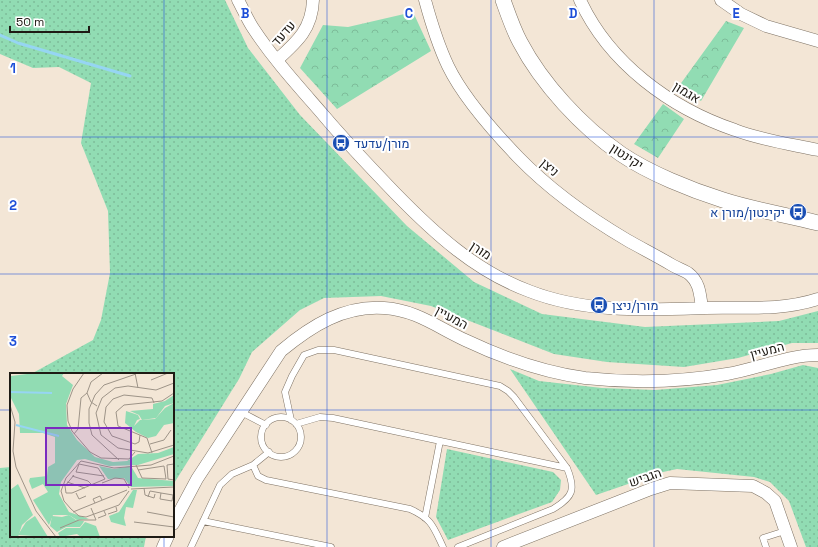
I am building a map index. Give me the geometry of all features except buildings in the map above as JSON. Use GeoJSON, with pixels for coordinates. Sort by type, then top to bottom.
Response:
{"type":"FeatureCollection","features":[{"type":"Feature","properties":{"kind":"street","name":"מורן"},"geometry":{"type":"LineString","coordinates":[[238,0],[252,27],[277,60],[352,149],[429,227],[458,252],[504,281],[543,296],[583,306],[624,309],[780,306],[818,299]]}},
{"type":"Feature","properties":{"kind":"street","name":"עדעד"},"geometry":{"type":"LineString","coordinates":[[277,60],[294,45],[310,22],[313,0]]}},
{"type":"Feature","properties":{"kind":"street","name":"ניצן"},"geometry":{"type":"LineString","coordinates":[[425,0],[434,34],[448,67],[466,95],[518,157],[550,186],[589,216],[627,240],[688,273],[697,283],[700,290],[702,308]]}},
{"type":"Feature","properties":{"kind":"street","name":"יקינטון"},"geometry":{"type":"LineString","coordinates":[[503,0],[520,42],[552,89],[599,137],[622,154],[651,171],[723,200],[818,223]]}},
{"type":"Feature","properties":{"kind":"street","name":"אגמון"},"geometry":{"type":"LineString","coordinates":[[580,0],[595,29],[617,56],[643,80],[669,99],[701,117],[735,131],[818,150]]}},
{"type":"Feature","properties":{"kind":"street"},"geometry":{"type":"LineString","coordinates":[[721,0],[741,14],[766,26],[818,40]]}},
{"type":"Feature","properties":{"kind":"street","name":"המעיין"},"geometry":{"type":"LineString","coordinates":[[174,522],[197,479],[281,351],[300,336],[319,324],[339,314],[359,308],[384,308],[406,311],[427,319],[462,339],[516,362],[585,378],[663,381],[696,378],[726,374],[784,359],[818,355]]}},
{"type":"Feature","properties":{"kind":"street","name":"הגביש"},"geometry":{"type":"LineString","coordinates":[[503,547],[670,483],[753,486],[766,493],[775,501],[791,547]]}},
{"type":"Feature","properties":{"kind":"street"},"geometry":{"type":"LineString","coordinates":[[163,547],[168,537]]}},
{"type":"Feature","properties":{"kind":"lane"},"geometry":{"type":"LineString","coordinates":[[458,547],[553,509],[565,502],[572,493],[572,480],[566,468],[514,397],[500,386],[334,350],[318,350],[304,355],[285,392],[294,422],[300,430],[300,442],[298,448],[293,453],[281,457],[274,456],[264,447],[262,441],[262,435],[266,425],[272,419],[279,417],[294,422],[320,417],[333,418],[566,468]]}},
{"type":"Feature","properties":{"kind":"lane"},"geometry":{"type":"LineString","coordinates":[[241,412],[266,425]]}},
{"type":"Feature","properties":{"kind":"lane"},"geometry":{"type":"LineString","coordinates":[[426,518],[440,441]]}},
{"type":"Feature","properties":{"kind":"lane"},"geometry":{"type":"LineString","coordinates":[[191,547],[220,484],[232,474],[253,465],[269,452]]}},
{"type":"Feature","properties":{"kind":"lane"},"geometry":{"type":"LineString","coordinates":[[253,465],[258,476],[266,480],[410,509],[422,514],[432,524],[443,547]]}},
{"type":"Feature","properties":{"kind":"lane"},"geometry":{"type":"LineString","coordinates":[[203,521],[331,547]]}},
{"type":"Feature","properties":{"kind":"lane"},"geometry":{"type":"LineString","coordinates":[[766,547],[763,538],[785,531]]}},
{"type":"Feature","properties":{"kind":"green space"},"geometry":{"type":"Polygon","coordinates":[[[0,0],[225,0],[248,48],[300,115],[407,226],[474,282],[542,314],[645,327],[779,321],[818,311],[818,343],[792,343],[738,358],[684,367],[607,362],[554,354],[431,306],[381,296],[324,298],[300,310],[252,352],[239,379],[174,483],[174,373],[33,373],[93,340],[101,320],[110,273],[108,211],[81,143],[91,83],[59,67],[33,68],[0,54],[0,0]]]}},
{"type":"Feature","properties":{"kind":"green space"},"geometry":{"type":"Polygon","coordinates":[[[413,12],[431,51],[337,109],[300,68],[323,25],[348,27],[413,12]]]}},
{"type":"Feature","properties":{"kind":"green space"},"geometry":{"type":"Polygon","coordinates":[[[726,21],[744,28],[701,101],[679,86],[726,21]]]}},
{"type":"Feature","properties":{"kind":"green space"},"geometry":{"type":"Polygon","coordinates":[[[663,104],[684,119],[658,158],[634,144],[663,104]]]}},
{"type":"Feature","properties":{"kind":"green space"},"geometry":{"type":"Polygon","coordinates":[[[803,365],[818,368],[818,547],[806,547],[789,501],[770,482],[754,477],[677,469],[663,472],[596,495],[510,369],[539,381],[602,388],[655,390],[717,385],[771,374],[803,365]]]}},
{"type":"Feature","properties":{"kind":"green space"},"geometry":{"type":"Polygon","coordinates":[[[447,449],[553,472],[561,480],[560,490],[552,502],[448,540],[436,517],[447,449]]]}},
{"type":"Feature","properties":{"kind":"green space"},"geometry":{"type":"Polygon","coordinates":[[[10,467],[10,537],[146,537],[144,547],[0,547],[0,468],[10,467]]]}},
{"type":"Feature","properties":{"kind":"waterway"},"geometry":{"type":"LineString","coordinates":[[0,35],[18,43],[130,76]]}},
{"type":"Feature","properties":{"kind":"place","name":"מורן/עדעד"},"geometry":{"type":"Point","coordinates":[341,143]}},
{"type":"Feature","properties":{"kind":"place","name":"יקינטון/מורן א"},"geometry":{"type":"Point","coordinates":[798,212]}},
{"type":"Feature","properties":{"kind":"place","name":"מורן/ניצן"},"geometry":{"type":"Point","coordinates":[599,305]}}]}
